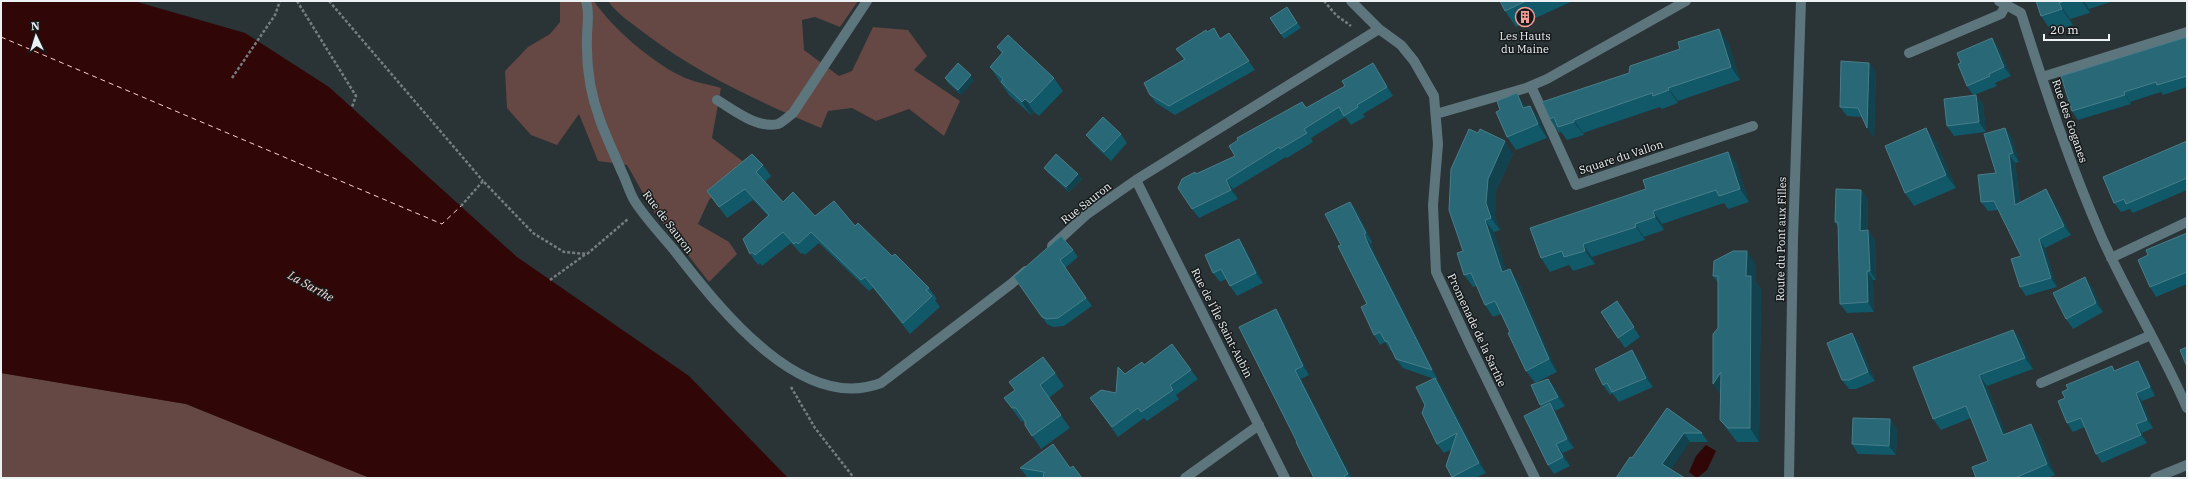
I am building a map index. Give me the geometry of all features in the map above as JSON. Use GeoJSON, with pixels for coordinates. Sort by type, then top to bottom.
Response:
{"type":"FeatureCollection","features":[{"type":"Feature","properties":{"kind":"street","name":"Rue de Sauron"},"geometry":{"type":"LineString","coordinates":[[586,1],[589,15],[587,36],[588,74],[600,119],[634,200],[697,280],[739,325],[774,359],[823,385],[841,388],[871,387],[881,383],[952,330],[1012,284],[1034,263]]}},
{"type":"Feature","properties":{"kind":"street"},"geometry":{"type":"LineString","coordinates":[[717,100],[750,119],[765,124],[778,124],[793,113],[867,1]]}},
{"type":"Feature","properties":{"kind":"street","name":"Promenade de la Sarthe"},"geometry":{"type":"LineString","coordinates":[[1351,1],[1379,29],[1401,45],[1414,61],[1434,96],[1438,144],[1433,205],[1436,272],[1535,478]]}},
{"type":"Feature","properties":{"kind":"street"},"geometry":{"type":"LineString","coordinates":[[1436,114],[1531,86],[1578,63],[1686,1]]}},
{"type":"Feature","properties":{"kind":"street","name":"Route du Pont aux Filles"},"geometry":{"type":"LineString","coordinates":[[1789,478],[1792,239],[1800,1]]}},
{"type":"Feature","properties":{"kind":"street"},"geometry":{"type":"LineString","coordinates":[[1909,53],[2002,14],[2002,3]]}},
{"type":"Feature","properties":{"kind":"street","name":"Rue des Goganes"},"geometry":{"type":"LineString","coordinates":[[2002,3],[2022,13],[2076,176],[2111,258],[2168,365],[2187,408]]}},
{"type":"Feature","properties":{"kind":"street","name":"Rue Sauron"},"geometry":{"type":"LineString","coordinates":[[1046,252],[1086,215],[1136,180],[1379,29]]}},
{"type":"Feature","properties":{"kind":"street"},"geometry":{"type":"LineString","coordinates":[[2042,77],[2187,32]]}},
{"type":"Feature","properties":{"kind":"street","name":"Square du Vallon"},"geometry":{"type":"LineString","coordinates":[[1531,86],[1576,185],[1753,126]]}},
{"type":"Feature","properties":{"kind":"street","name":"Rue de l'Île Saint-Aubin"},"geometry":{"type":"LineString","coordinates":[[1136,180],[1260,425],[1285,478]]}},
{"type":"Feature","properties":{"kind":"street"},"geometry":{"type":"LineString","coordinates":[[2111,258],[2187,222]]}},
{"type":"Feature","properties":{"kind":"street"},"geometry":{"type":"LineString","coordinates":[[2041,383],[2151,335]]}},
{"type":"Feature","properties":{"kind":"street"},"geometry":{"type":"LineString","coordinates":[[1185,478],[1260,425]]}},
{"type":"Feature","properties":{"kind":"street"},"geometry":{"type":"LineString","coordinates":[[2155,478],[2187,465]]}},
{"type":"Feature","properties":{"kind":"path"},"geometry":{"type":"LineString","coordinates":[[232,78],[275,15],[280,1]]}},
{"type":"Feature","properties":{"kind":"path"},"geometry":{"type":"LineString","coordinates":[[297,1],[356,96],[352,107]]}},
{"type":"Feature","properties":{"kind":"path"},"geometry":{"type":"LineString","coordinates":[[330,1],[483,181],[533,233],[564,252],[587,254]]}},
{"type":"Feature","properties":{"kind":"path"},"geometry":{"type":"LineString","coordinates":[[461,206],[483,181]]}},
{"type":"Feature","properties":{"kind":"path"},"geometry":{"type":"LineString","coordinates":[[550,280],[587,254],[640,208]]}},
{"type":"Feature","properties":{"kind":"path"},"geometry":{"type":"LineString","coordinates":[[789,384],[815,428],[854,478]]}},
{"type":"Feature","properties":{"kind":"shaded area"},"geometry":{"type":"Polygon","coordinates":[[[560,1],[594,1],[621,33],[656,61],[684,77],[721,88],[712,138],[745,163],[709,200],[698,224],[729,242],[737,254],[709,282],[652,209],[627,165],[598,161],[579,114],[557,145],[531,135],[507,108],[505,71],[528,47],[550,34],[560,22],[560,1]]]}},
{"type":"Feature","properties":{"kind":"shaded area"},"geometry":{"type":"Polygon","coordinates":[[[608,1],[858,1],[840,27],[815,17],[802,20],[804,50],[839,76],[852,71],[873,27],[908,30],[927,56],[914,70],[960,101],[944,136],[909,109],[876,121],[852,108],[828,111],[821,128],[753,98],[688,63],[631,23],[616,11],[608,1]]]}},
{"type":"Feature","properties":{"kind":"shaded area"},"geometry":{"type":"Polygon","coordinates":[[[1,373],[186,404],[370,478],[1,478],[1,373]]]}},
{"type":"Feature","properties":{"kind":"water","name":"La Sarthe"},"geometry":{"type":"Polygon","coordinates":[[[1,1],[134,1],[245,33],[329,87],[517,257],[689,376],[788,478],[370,478],[186,404],[1,373],[1,1]]]}},
{"type":"Feature","properties":{"kind":"water"},"geometry":{"type":"Polygon","coordinates":[[[1706,445],[1716,451],[1707,470],[1697,478],[1689,472],[1696,456],[1706,445]]]}},
{"type":"Feature","properties":{"kind":"building"},"geometry":{"type":"Polygon","coordinates":[[[1500,1],[1526,1],[1505,11],[1500,1]]]}},
{"type":"Feature","properties":{"kind":"building"},"geometry":{"type":"Polygon","coordinates":[[[2036,1],[2064,1],[2059,3],[2062,9],[2041,16],[2036,1]]]}},
{"type":"Feature","properties":{"kind":"building"},"geometry":{"type":"Polygon","coordinates":[[[1287,7],[1297,23],[1281,34],[1270,18],[1287,7]]]}},
{"type":"Feature","properties":{"kind":"building"},"geometry":{"type":"Polygon","coordinates":[[[1214,28],[1220,39],[1229,33],[1249,61],[1169,106],[1150,95],[1144,83],[1185,59],[1176,49],[1206,30],[1207,32],[1214,28]]]}},
{"type":"Feature","properties":{"kind":"building"},"geometry":{"type":"Polygon","coordinates":[[[1719,29],[1731,67],[1668,88],[1669,90],[1653,96],[1652,93],[1558,127],[1554,117],[1550,119],[1542,102],[1629,73],[1630,66],[1680,49],[1678,42],[1719,29]]]}},
{"type":"Feature","properties":{"kind":"building"},"geometry":{"type":"Polygon","coordinates":[[[1008,35],[1054,78],[1030,103],[1025,99],[1022,102],[1001,82],[1003,79],[990,67],[1003,52],[997,47],[1008,35]]]}},
{"type":"Feature","properties":{"kind":"building"},"geometry":{"type":"Polygon","coordinates":[[[2187,37],[2187,76],[2157,85],[2156,82],[2124,92],[2125,95],[2072,111],[2061,76],[2187,37]]]}},
{"type":"Feature","properties":{"kind":"building"},"geometry":{"type":"Polygon","coordinates":[[[1992,38],[2004,67],[1989,74],[1990,76],[1967,86],[1958,64],[1961,63],[1957,53],[1992,38]]]}},
{"type":"Feature","properties":{"kind":"building"},"geometry":{"type":"Polygon","coordinates":[[[1841,61],[1869,63],[1867,128],[1858,108],[1840,107],[1841,61]]]}},
{"type":"Feature","properties":{"kind":"building"},"geometry":{"type":"Polygon","coordinates":[[[958,63],[971,75],[958,90],[945,78],[958,63]]]}},
{"type":"Feature","properties":{"kind":"building"},"geometry":{"type":"Polygon","coordinates":[[[1373,63],[1387,87],[1357,105],[1358,107],[1344,116],[1339,107],[1304,129],[1307,133],[1280,149],[1279,147],[1226,180],[1231,190],[1192,209],[1178,188],[1182,179],[1195,172],[1196,174],[1235,156],[1229,146],[1238,140],[1237,138],[1302,102],[1306,108],[1345,86],[1342,81],[1373,63]]]}},
{"type":"Feature","properties":{"kind":"building"},"geometry":{"type":"Polygon","coordinates":[[[1517,93],[1523,108],[1530,106],[1538,124],[1507,137],[1496,112],[1500,110],[1497,101],[1517,93]]]}},
{"type":"Feature","properties":{"kind":"building"},"geometry":{"type":"Polygon","coordinates":[[[1976,95],[1979,122],[1947,126],[1944,99],[1976,95]]]}},
{"type":"Feature","properties":{"kind":"building"},"geometry":{"type":"Polygon","coordinates":[[[1103,117],[1121,134],[1104,152],[1086,135],[1103,117]]]}},
{"type":"Feature","properties":{"kind":"building"},"geometry":{"type":"Polygon","coordinates":[[[1926,128],[1946,175],[1905,193],[1885,146],[1926,128]]]}},
{"type":"Feature","properties":{"kind":"building"},"geometry":{"type":"Polygon","coordinates":[[[2005,128],[2013,153],[2009,154],[2015,205],[2046,189],[2064,226],[2039,239],[2051,278],[2020,287],[2011,259],[2021,256],[1994,201],[1981,202],[1978,175],[1996,173],[1984,134],[2005,128]]]}},
{"type":"Feature","properties":{"kind":"building"},"geometry":{"type":"Polygon","coordinates":[[[1469,129],[1478,133],[1480,129],[1505,141],[1488,179],[1486,203],[1491,218],[1485,220],[1502,272],[1510,269],[1549,359],[1526,371],[1495,301],[1485,305],[1471,273],[1464,275],[1457,253],[1463,251],[1449,210],[1451,169],[1469,129]]]}},
{"type":"Feature","properties":{"kind":"building"},"geometry":{"type":"Polygon","coordinates":[[[2187,141],[2187,178],[2126,204],[2124,199],[2114,203],[2103,177],[2187,141]]]}},
{"type":"Feature","properties":{"kind":"building"},"geometry":{"type":"Polygon","coordinates":[[[1728,152],[1740,189],[1719,196],[1716,190],[1653,211],[1655,217],[1635,224],[1636,227],[1583,244],[1585,251],[1564,257],[1562,251],[1541,258],[1530,228],[1646,189],[1643,180],[1728,152]]]}},
{"type":"Feature","properties":{"kind":"building"},"geometry":{"type":"Polygon","coordinates":[[[752,154],[763,165],[756,172],[783,202],[793,192],[815,216],[834,201],[855,226],[858,223],[892,256],[895,254],[929,288],[926,290],[932,296],[903,323],[865,277],[861,280],[811,232],[798,244],[796,242],[794,244],[783,232],[755,255],[752,252],[750,254],[743,239],[769,215],[745,189],[719,207],[707,191],[752,154]]]}},
{"type":"Feature","properties":{"kind":"building"},"geometry":{"type":"Polygon","coordinates":[[[1056,154],[1078,174],[1066,187],[1044,168],[1056,154]]]}},
{"type":"Feature","properties":{"kind":"building"},"geometry":{"type":"Polygon","coordinates":[[[1836,189],[1861,190],[1860,231],[1868,230],[1870,271],[1867,271],[1868,302],[1840,304],[1838,222],[1835,222],[1836,189]]]}},
{"type":"Feature","properties":{"kind":"building"},"geometry":{"type":"Polygon","coordinates":[[[1350,202],[1366,233],[1364,234],[1369,246],[1432,370],[1396,359],[1388,342],[1385,341],[1380,332],[1374,335],[1361,307],[1367,304],[1338,246],[1341,245],[1325,214],[1350,202]]]}},
{"type":"Feature","properties":{"kind":"building"},"geometry":{"type":"Polygon","coordinates":[[[2187,233],[2187,272],[2150,287],[2138,260],[2148,255],[2146,250],[2187,233]]]}},
{"type":"Feature","properties":{"kind":"building"},"geometry":{"type":"Polygon","coordinates":[[[1061,236],[1073,250],[1060,260],[1086,298],[1058,318],[1047,319],[1042,317],[1014,277],[1061,236]]]}},
{"type":"Feature","properties":{"kind":"building"},"geometry":{"type":"Polygon","coordinates":[[[1239,239],[1256,273],[1230,286],[1221,269],[1213,273],[1205,255],[1239,239]]]}},
{"type":"Feature","properties":{"kind":"building"},"geometry":{"type":"Polygon","coordinates":[[[1733,251],[1747,251],[1746,276],[1751,276],[1750,428],[1728,428],[1720,420],[1721,372],[1713,384],[1713,334],[1718,328],[1718,276],[1713,276],[1714,261],[1733,251]]]}},
{"type":"Feature","properties":{"kind":"building"},"geometry":{"type":"Polygon","coordinates":[[[2085,277],[2096,303],[2066,319],[2053,293],[2085,277]]]}},
{"type":"Feature","properties":{"kind":"building"},"geometry":{"type":"Polygon","coordinates":[[[1617,301],[1634,327],[1618,338],[1601,312],[1617,301]]]}},
{"type":"Feature","properties":{"kind":"building"},"geometry":{"type":"Polygon","coordinates":[[[1276,309],[1303,366],[1295,370],[1348,474],[1344,476],[1345,478],[1314,478],[1239,327],[1276,309]]]}},
{"type":"Feature","properties":{"kind":"building"},"geometry":{"type":"Polygon","coordinates":[[[2013,330],[2025,358],[1979,375],[2003,435],[2031,424],[2047,464],[2015,478],[1976,478],[1972,467],[1988,461],[1966,406],[1933,419],[1913,367],[2013,330]]]}},
{"type":"Feature","properties":{"kind":"building"},"geometry":{"type":"Polygon","coordinates":[[[1852,333],[1868,372],[1849,380],[1842,380],[1827,343],[1852,333]]]}},
{"type":"Feature","properties":{"kind":"building"},"geometry":{"type":"Polygon","coordinates":[[[1172,344],[1191,370],[1170,385],[1173,390],[1141,412],[1138,408],[1112,427],[1090,398],[1101,390],[1116,393],[1118,367],[1125,374],[1142,362],[1144,365],[1172,344]]]}},
{"type":"Feature","properties":{"kind":"building"},"geometry":{"type":"Polygon","coordinates":[[[2187,347],[2187,367],[2180,350],[2187,347]]]}},
{"type":"Feature","properties":{"kind":"building"},"geometry":{"type":"Polygon","coordinates":[[[1632,350],[1646,378],[1612,392],[1607,383],[1603,385],[1595,369],[1632,350]]]}},
{"type":"Feature","properties":{"kind":"building"},"geometry":{"type":"Polygon","coordinates":[[[1043,357],[1055,373],[1040,385],[1061,415],[1032,436],[1025,425],[1025,421],[1016,408],[1012,408],[1004,398],[1015,390],[1009,382],[1043,357]]]}},
{"type":"Feature","properties":{"kind":"building"},"geometry":{"type":"Polygon","coordinates":[[[2138,361],[2150,387],[2136,393],[2147,420],[2136,424],[2141,435],[2096,454],[2081,418],[2067,423],[2058,401],[2065,398],[2062,392],[2068,389],[2066,385],[2112,366],[2114,371],[2138,361]]]}},
{"type":"Feature","properties":{"kind":"building"},"geometry":{"type":"Polygon","coordinates":[[[1435,378],[1479,463],[1452,477],[1446,466],[1457,433],[1437,444],[1422,413],[1425,405],[1416,387],[1435,378]]]}},
{"type":"Feature","properties":{"kind":"building"},"geometry":{"type":"Polygon","coordinates":[[[1548,379],[1558,397],[1540,405],[1531,385],[1548,379]]]}},
{"type":"Feature","properties":{"kind":"building"},"geometry":{"type":"Polygon","coordinates":[[[1550,403],[1567,439],[1556,444],[1563,457],[1548,465],[1524,416],[1550,403]]]}},
{"type":"Feature","properties":{"kind":"building"},"geometry":{"type":"Polygon","coordinates":[[[1667,408],[1702,433],[1684,433],[1662,464],[1685,478],[1616,478],[1630,457],[1632,458],[1667,408]]]}},
{"type":"Feature","properties":{"kind":"building"},"geometry":{"type":"Polygon","coordinates":[[[1853,418],[1890,419],[1889,446],[1852,444],[1853,418]]]}},
{"type":"Feature","properties":{"kind":"building"},"geometry":{"type":"Polygon","coordinates":[[[1053,444],[1070,468],[1073,466],[1082,478],[1043,478],[1044,472],[1020,468],[1053,444]]]}},
{"type":"Feature","properties":{"kind":"ferry route"},"geometry":{"type":"LineString","coordinates":[[1,37],[442,224],[461,206]]}},
{"type":"Feature","properties":{"kind":"place","name":"Les Hauts du Maine"},"geometry":{"type":"Point","coordinates":[1525,17]}}]}
